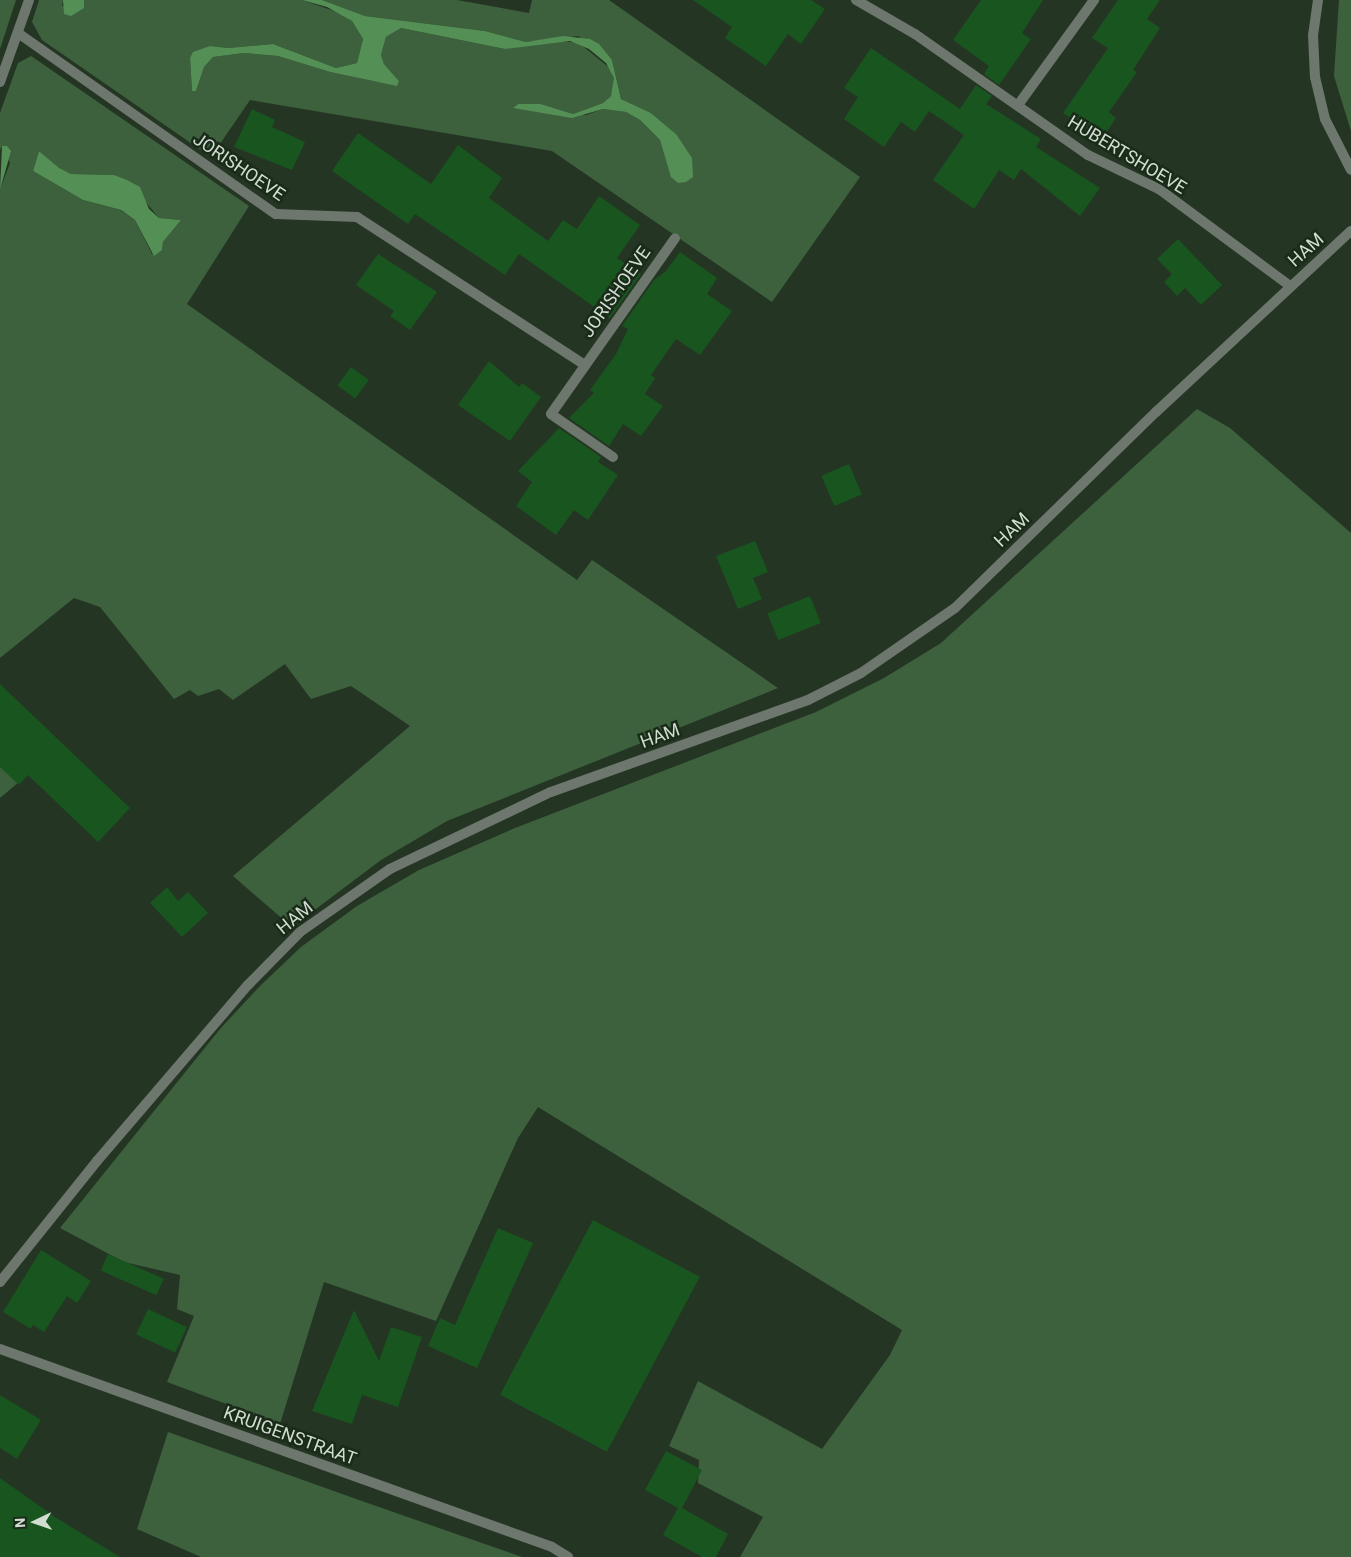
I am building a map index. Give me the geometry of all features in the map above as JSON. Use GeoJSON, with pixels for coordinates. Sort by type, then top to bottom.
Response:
{"type":"FeatureCollection","features":[{"type":"Feature","properties":{"kind":"street"},"geometry":{"type":"LineString","coordinates":[[0,82],[29,0]]}},
{"type":"Feature","properties":{"kind":"street","name":"HUBERTSHOEVE"},"geometry":{"type":"LineString","coordinates":[[856,0],[914,34],[1088,155],[1159,189],[1290,286]]}},
{"type":"Feature","properties":{"kind":"street"},"geometry":{"type":"LineString","coordinates":[[1018,105],[1094,0]]}},
{"type":"Feature","properties":{"kind":"street"},"geometry":{"type":"LineString","coordinates":[[1318,0],[1313,35],[1315,77],[1325,119],[1351,170]]}},
{"type":"Feature","properties":{"kind":"street","name":"JORISHOEVE"},"geometry":{"type":"LineString","coordinates":[[18,33],[276,214],[357,217],[584,365]]}},
{"type":"Feature","properties":{"kind":"street","name":"HAM"},"geometry":{"type":"LineString","coordinates":[[0,1282],[97,1161],[248,984],[300,932],[390,869],[551,792],[808,700],[861,674],[955,608],[1156,412],[1351,231]]}},
{"type":"Feature","properties":{"kind":"street","name":"JORISHOEVE"},"geometry":{"type":"LineString","coordinates":[[613,457],[551,414],[675,238]]}},
{"type":"Feature","properties":{"kind":"street","name":"KRUIGENSTRAAT"},"geometry":{"type":"LineString","coordinates":[[0,1349],[552,1548],[568,1557]]}},
{"type":"Feature","properties":{"kind":"shaded area"},"geometry":{"type":"Polygon","coordinates":[[[0,0],[16,0],[0,49],[0,0]]]}},
{"type":"Feature","properties":{"kind":"shaded area"},"geometry":{"type":"Polygon","coordinates":[[[39,0],[63,0],[62,6],[84,8],[84,0],[302,0],[340,13],[352,21],[363,39],[357,63],[336,68],[273,44],[228,48],[210,46],[190,58],[192,91],[196,91],[204,67],[213,57],[244,53],[278,56],[330,72],[378,82],[399,81],[384,64],[381,55],[386,37],[401,28],[505,49],[560,41],[579,43],[612,70],[615,84],[611,96],[603,103],[574,114],[586,115],[603,109],[626,112],[640,120],[660,140],[669,162],[676,134],[651,113],[621,99],[612,60],[578,36],[526,42],[485,31],[365,16],[322,0],[457,0],[529,13],[532,0],[609,0],[860,177],[772,302],[552,151],[250,100],[211,157],[42,40],[32,22],[39,0]],[[518,104],[513,108],[572,114],[541,104],[518,104]]]}},
{"type":"Feature","properties":{"kind":"shaded area"},"geometry":{"type":"Polygon","coordinates":[[[63,0],[84,0],[84,8],[71,16],[64,14],[63,0]]]}},
{"type":"Feature","properties":{"kind":"shaded area"},"geometry":{"type":"Polygon","coordinates":[[[302,0],[322,0],[365,16],[485,31],[526,42],[563,36],[590,39],[599,44],[612,60],[621,99],[651,113],[676,134],[692,158],[693,177],[686,182],[678,183],[671,177],[660,140],[640,120],[626,112],[603,109],[572,118],[513,108],[518,104],[541,104],[573,114],[603,103],[611,96],[614,78],[606,63],[589,49],[570,41],[505,49],[401,28],[386,37],[381,55],[384,64],[399,81],[397,86],[330,72],[278,56],[244,53],[213,57],[204,67],[196,91],[192,91],[190,58],[193,52],[210,46],[228,48],[273,44],[336,68],[357,63],[363,39],[352,21],[327,7],[302,0]]]}},
{"type":"Feature","properties":{"kind":"shaded area"},"geometry":{"type":"Polygon","coordinates":[[[1339,0],[1351,0],[1351,131],[1334,76],[1339,0]]]}},
{"type":"Feature","properties":{"kind":"shaded area"},"geometry":{"type":"Polygon","coordinates":[[[31,56],[249,206],[187,304],[577,580],[592,560],[778,688],[447,821],[381,860],[292,927],[233,876],[410,726],[351,686],[311,699],[285,664],[233,700],[219,689],[198,696],[190,690],[174,699],[100,607],[74,598],[0,658],[0,190],[10,163],[2,146],[0,150],[0,113],[18,63],[31,56]],[[39,151],[33,171],[83,200],[120,210],[135,220],[152,254],[162,250],[163,242],[181,220],[159,218],[145,201],[114,175],[71,174],[59,169],[39,151]]]}},
{"type":"Feature","properties":{"kind":"shaded area"},"geometry":{"type":"Polygon","coordinates":[[[2,146],[7,146],[11,151],[0,190],[2,146]]]}},
{"type":"Feature","properties":{"kind":"shaded area"},"geometry":{"type":"Polygon","coordinates":[[[39,151],[59,168],[71,174],[114,175],[127,180],[140,187],[149,209],[159,218],[181,220],[163,242],[162,250],[154,256],[135,220],[121,210],[83,200],[33,171],[39,151]]]}},
{"type":"Feature","properties":{"kind":"shaded area"},"geometry":{"type":"Polygon","coordinates":[[[1197,409],[1230,428],[1351,533],[1351,1557],[740,1557],[763,1517],[698,1483],[699,1460],[669,1446],[698,1381],[822,1449],[890,1355],[902,1330],[538,1107],[518,1138],[436,1321],[324,1282],[280,1424],[167,1382],[194,1316],[177,1309],[180,1275],[124,1262],[60,1228],[220,1029],[260,986],[301,947],[357,906],[419,870],[515,828],[816,712],[884,678],[941,643],[1197,409]]]}},
{"type":"Feature","properties":{"kind":"shaded area"},"geometry":{"type":"Polygon","coordinates":[[[0,764],[19,782],[0,798],[0,764]]]}},
{"type":"Feature","properties":{"kind":"shaded area"},"geometry":{"type":"Polygon","coordinates":[[[168,1432],[522,1557],[201,1557],[137,1529],[168,1432]]]}},
{"type":"Feature","properties":{"kind":"building"},"geometry":{"type":"Polygon","coordinates":[[[693,0],[811,0],[825,9],[801,44],[788,34],[766,66],[725,38],[732,27],[693,0]]]}},
{"type":"Feature","properties":{"kind":"building"},"geometry":{"type":"Polygon","coordinates":[[[981,0],[1043,0],[1022,33],[1031,39],[999,85],[984,74],[989,66],[953,40],[981,0]]]}},
{"type":"Feature","properties":{"kind":"building"},"geometry":{"type":"Polygon","coordinates":[[[1118,0],[1160,0],[1147,19],[1160,28],[1133,70],[1137,72],[1109,112],[1116,118],[1102,139],[1063,113],[1108,48],[1092,38],[1118,0]]]}},
{"type":"Feature","properties":{"kind":"building"},"geometry":{"type":"Polygon","coordinates":[[[871,48],[960,109],[976,85],[992,96],[986,104],[1041,139],[1036,147],[1100,188],[1080,216],[1021,169],[1014,180],[999,170],[974,209],[933,180],[964,135],[929,111],[915,132],[901,122],[884,147],[844,119],[858,97],[844,88],[871,48]]]}},
{"type":"Feature","properties":{"kind":"building"},"geometry":{"type":"Polygon","coordinates":[[[252,109],[275,120],[272,127],[305,142],[292,170],[234,147],[252,109]]]}},
{"type":"Feature","properties":{"kind":"building"},"geometry":{"type":"Polygon","coordinates":[[[358,133],[431,184],[458,145],[502,178],[489,198],[548,241],[563,220],[577,229],[599,196],[640,225],[617,258],[641,274],[610,318],[519,254],[505,275],[415,214],[408,224],[332,171],[358,133]]]}},
{"type":"Feature","properties":{"kind":"building"},"geometry":{"type":"Polygon","coordinates":[[[1178,239],[1222,285],[1201,305],[1185,288],[1177,296],[1164,282],[1172,274],[1157,259],[1178,239]]]}},
{"type":"Feature","properties":{"kind":"building"},"geometry":{"type":"Polygon","coordinates":[[[680,252],[717,278],[707,294],[732,311],[700,355],[676,339],[651,375],[655,378],[645,394],[663,406],[641,436],[623,424],[609,446],[569,418],[594,393],[590,390],[616,354],[628,329],[622,326],[654,280],[666,271],[680,252]]]}},
{"type":"Feature","properties":{"kind":"building"},"geometry":{"type":"Polygon","coordinates":[[[378,254],[437,292],[410,330],[390,316],[394,311],[356,285],[378,254]]]}},
{"type":"Feature","properties":{"kind":"building"},"geometry":{"type":"Polygon","coordinates":[[[489,361],[519,387],[522,383],[541,397],[510,441],[458,405],[489,361]]]}},
{"type":"Feature","properties":{"kind":"building"},"geometry":{"type":"Polygon","coordinates":[[[351,367],[369,380],[355,399],[337,386],[351,367]]]}},
{"type":"Feature","properties":{"kind":"building"},"geometry":{"type":"Polygon","coordinates":[[[559,428],[601,457],[598,462],[618,475],[588,520],[574,510],[556,535],[516,506],[532,482],[518,471],[559,428]]]}},
{"type":"Feature","properties":{"kind":"building"},"geometry":{"type":"Polygon","coordinates":[[[849,464],[862,494],[834,506],[821,476],[849,464]]]}},
{"type":"Feature","properties":{"kind":"building"},"geometry":{"type":"Polygon","coordinates":[[[755,541],[768,572],[753,578],[762,599],[738,609],[716,556],[755,541]]]}},
{"type":"Feature","properties":{"kind":"building"},"geometry":{"type":"Polygon","coordinates":[[[810,596],[821,623],[778,640],[767,613],[810,596]]]}},
{"type":"Feature","properties":{"kind":"building"},"geometry":{"type":"Polygon","coordinates":[[[0,684],[130,808],[98,842],[28,775],[19,785],[0,767],[0,684]]]}},
{"type":"Feature","properties":{"kind":"building"},"geometry":{"type":"Polygon","coordinates":[[[167,887],[178,901],[188,892],[208,913],[182,937],[150,903],[167,887]]]}},
{"type":"Feature","properties":{"kind":"building"},"geometry":{"type":"Polygon","coordinates":[[[593,1220],[700,1277],[607,1452],[500,1395],[593,1220]]]}},
{"type":"Feature","properties":{"kind":"building"},"geometry":{"type":"Polygon","coordinates":[[[498,1228],[533,1243],[477,1368],[428,1346],[440,1318],[455,1325],[498,1228]]]}},
{"type":"Feature","properties":{"kind":"building"},"geometry":{"type":"Polygon","coordinates":[[[41,1250],[91,1281],[77,1303],[67,1296],[44,1332],[33,1325],[31,1329],[3,1312],[41,1250]]]}},
{"type":"Feature","properties":{"kind":"building"},"geometry":{"type":"Polygon","coordinates":[[[108,1254],[164,1279],[156,1295],[101,1270],[108,1254]]]}},
{"type":"Feature","properties":{"kind":"building"},"geometry":{"type":"Polygon","coordinates":[[[148,1309],[187,1327],[175,1353],[136,1334],[148,1309]]]}},
{"type":"Feature","properties":{"kind":"building"},"geometry":{"type":"Polygon","coordinates":[[[354,1310],[379,1361],[391,1327],[422,1337],[398,1407],[362,1395],[352,1424],[312,1411],[354,1310]]]}},
{"type":"Feature","properties":{"kind":"building"},"geometry":{"type":"Polygon","coordinates":[[[0,1395],[41,1420],[17,1459],[0,1448],[0,1395]]]}},
{"type":"Feature","properties":{"kind":"building"},"geometry":{"type":"Polygon","coordinates":[[[666,1451],[702,1470],[682,1508],[728,1534],[716,1557],[702,1557],[663,1535],[678,1508],[645,1490],[666,1451]]]}},
{"type":"Feature","properties":{"kind":"building"},"geometry":{"type":"Polygon","coordinates":[[[0,1478],[55,1517],[120,1557],[0,1557],[0,1478]]]}}]}
